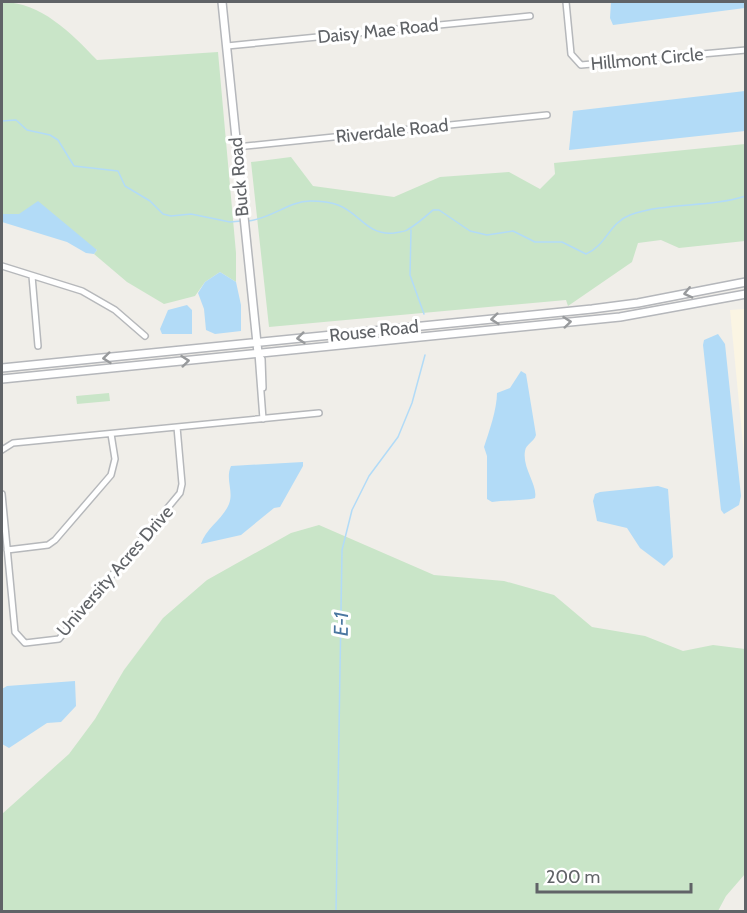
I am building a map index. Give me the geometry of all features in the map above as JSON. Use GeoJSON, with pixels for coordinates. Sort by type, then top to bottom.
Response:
{"type":"FeatureCollection","features":[{"type":"Feature","properties":{"kind":"street","name":"Buck Road"},"geometry":{"type":"LineString","coordinates":[[222,2],[245,240],[262,380],[263,419]]}},
{"type":"Feature","properties":{"kind":"street","name":"Hillmont Circle"},"geometry":{"type":"LineString","coordinates":[[566,2],[571,54],[581,65],[746,50]]}},
{"type":"Feature","properties":{"kind":"street","name":"Daisy Mae Road"},"geometry":{"type":"LineString","coordinates":[[226,46],[530,16]]}},
{"type":"Feature","properties":{"kind":"street","name":"Riverdale Road"},"geometry":{"type":"LineString","coordinates":[[236,147],[547,115]]}},
{"type":"Feature","properties":{"kind":"street"},"geometry":{"type":"LineString","coordinates":[[2,266],[82,291],[115,310],[145,336]]}},
{"type":"Feature","properties":{"kind":"street"},"geometry":{"type":"LineString","coordinates":[[32,276],[38,346]]}},
{"type":"Feature","properties":{"kind":"street","name":"Rouse Road"},"geometry":{"type":"LineString","coordinates":[[2,368],[620,306],[746,282]]}},
{"type":"Feature","properties":{"kind":"street","name":"Rouse Road"},"geometry":{"type":"LineString","coordinates":[[2,380],[620,317],[746,294]]}},
{"type":"Feature","properties":{"kind":"street"},"geometry":{"type":"LineString","coordinates":[[620,306],[620,317]]}},
{"type":"Feature","properties":{"kind":"street"},"geometry":{"type":"LineString","coordinates":[[2,450],[13,443],[319,413]]}},
{"type":"Feature","properties":{"kind":"street","name":"University Acres Drive"},"geometry":{"type":"LineString","coordinates":[[2,494],[15,632],[18,639],[25,643],[59,639],[180,493],[182,484],[177,428]]}},
{"type":"Feature","properties":{"kind":"street"},"geometry":{"type":"LineString","coordinates":[[7,550],[48,545],[55,540],[111,475],[115,459],[111,434]]}},
{"type":"Feature","properties":{"kind":"shaded area"},"geometry":{"type":"Polygon","coordinates":[[[746,309],[745,465],[730,310],[746,309]]]}},
{"type":"Feature","properties":{"kind":"green space"},"geometry":{"type":"Polygon","coordinates":[[[2,2],[16,3],[42,13],[66,30],[97,60],[218,52],[236,253],[236,282],[220,272],[205,282],[195,296],[164,304],[127,282],[94,254],[97,250],[19,214],[2,214],[2,2]]]}},
{"type":"Feature","properties":{"kind":"green space"},"geometry":{"type":"Polygon","coordinates":[[[745,144],[745,241],[679,248],[661,240],[638,243],[632,262],[568,306],[566,300],[269,327],[251,162],[291,157],[313,186],[394,197],[440,177],[509,172],[540,189],[555,174],[554,163],[745,144]]]}},
{"type":"Feature","properties":{"kind":"green space"},"geometry":{"type":"Polygon","coordinates":[[[109,393],[110,401],[77,404],[76,396],[109,393]]]}},
{"type":"Feature","properties":{"kind":"green space"},"geometry":{"type":"Polygon","coordinates":[[[319,525],[434,575],[504,581],[554,595],[592,627],[645,636],[683,651],[713,645],[745,649],[745,874],[726,896],[718,911],[2,911],[2,814],[69,754],[95,719],[124,670],[163,618],[207,580],[291,533],[319,525]]]}},
{"type":"Feature","properties":{"kind":"water"},"geometry":{"type":"Polygon","coordinates":[[[611,2],[745,2],[745,8],[613,25],[610,18],[611,2]]]}},
{"type":"Feature","properties":{"kind":"water"},"geometry":{"type":"Polygon","coordinates":[[[745,91],[745,131],[569,150],[573,111],[745,91]]]}},
{"type":"Feature","properties":{"kind":"water"},"geometry":{"type":"Polygon","coordinates":[[[38,201],[97,250],[94,254],[86,253],[67,242],[2,222],[2,214],[19,214],[38,201]]]}},
{"type":"Feature","properties":{"kind":"water"},"geometry":{"type":"Polygon","coordinates":[[[220,272],[236,282],[241,305],[241,331],[215,334],[206,330],[204,309],[198,293],[205,282],[220,272]]]}},
{"type":"Feature","properties":{"kind":"water"},"geometry":{"type":"Polygon","coordinates":[[[187,305],[192,310],[192,334],[162,334],[160,329],[168,310],[187,305]]]}},
{"type":"Feature","properties":{"kind":"water"},"geometry":{"type":"Polygon","coordinates":[[[718,334],[725,344],[741,496],[739,505],[724,514],[721,510],[703,345],[704,340],[718,334]]]}},
{"type":"Feature","properties":{"kind":"water"},"geometry":{"type":"Polygon","coordinates":[[[521,371],[526,374],[536,435],[526,449],[525,457],[535,498],[492,502],[487,499],[487,456],[484,447],[497,393],[510,388],[521,371]]]}},
{"type":"Feature","properties":{"kind":"water"},"geometry":{"type":"Polygon","coordinates":[[[303,462],[303,466],[280,507],[274,508],[241,535],[201,544],[203,538],[229,504],[231,466],[303,462]]]}},
{"type":"Feature","properties":{"kind":"water"},"geometry":{"type":"Polygon","coordinates":[[[658,486],[668,489],[673,557],[664,566],[640,548],[627,528],[597,521],[593,501],[595,494],[600,492],[658,486]]]}},
{"type":"Feature","properties":{"kind":"water"},"geometry":{"type":"Polygon","coordinates":[[[75,681],[76,706],[61,722],[47,723],[9,748],[2,744],[2,689],[7,686],[75,681]]]}},
{"type":"Feature","properties":{"kind":"waterway"},"geometry":{"type":"LineString","coordinates":[[2,121],[16,120],[27,130],[50,135],[58,140],[74,166],[118,171],[125,186],[150,201],[163,214],[171,216],[191,214],[230,222],[241,221]]}},
{"type":"Feature","properties":{"kind":"waterway"},"geometry":{"type":"LineString","coordinates":[[248,221],[302,202],[320,201],[346,209],[370,228],[385,233],[394,233],[406,231],[433,210],[439,210],[470,231],[487,235],[513,231],[535,242],[562,242],[586,254],[598,246],[617,223],[630,215],[658,208],[732,200],[746,196]]}},
{"type":"Feature","properties":{"kind":"waterway","name":"E-1"},"geometry":{"type":"LineString","coordinates":[[411,230],[410,275],[424,314]]}},
{"type":"Feature","properties":{"kind":"waterway","name":"E-1"},"geometry":{"type":"LineString","coordinates":[[336,912],[342,550],[352,510],[369,476],[398,437],[412,403],[425,355]]}}]}
